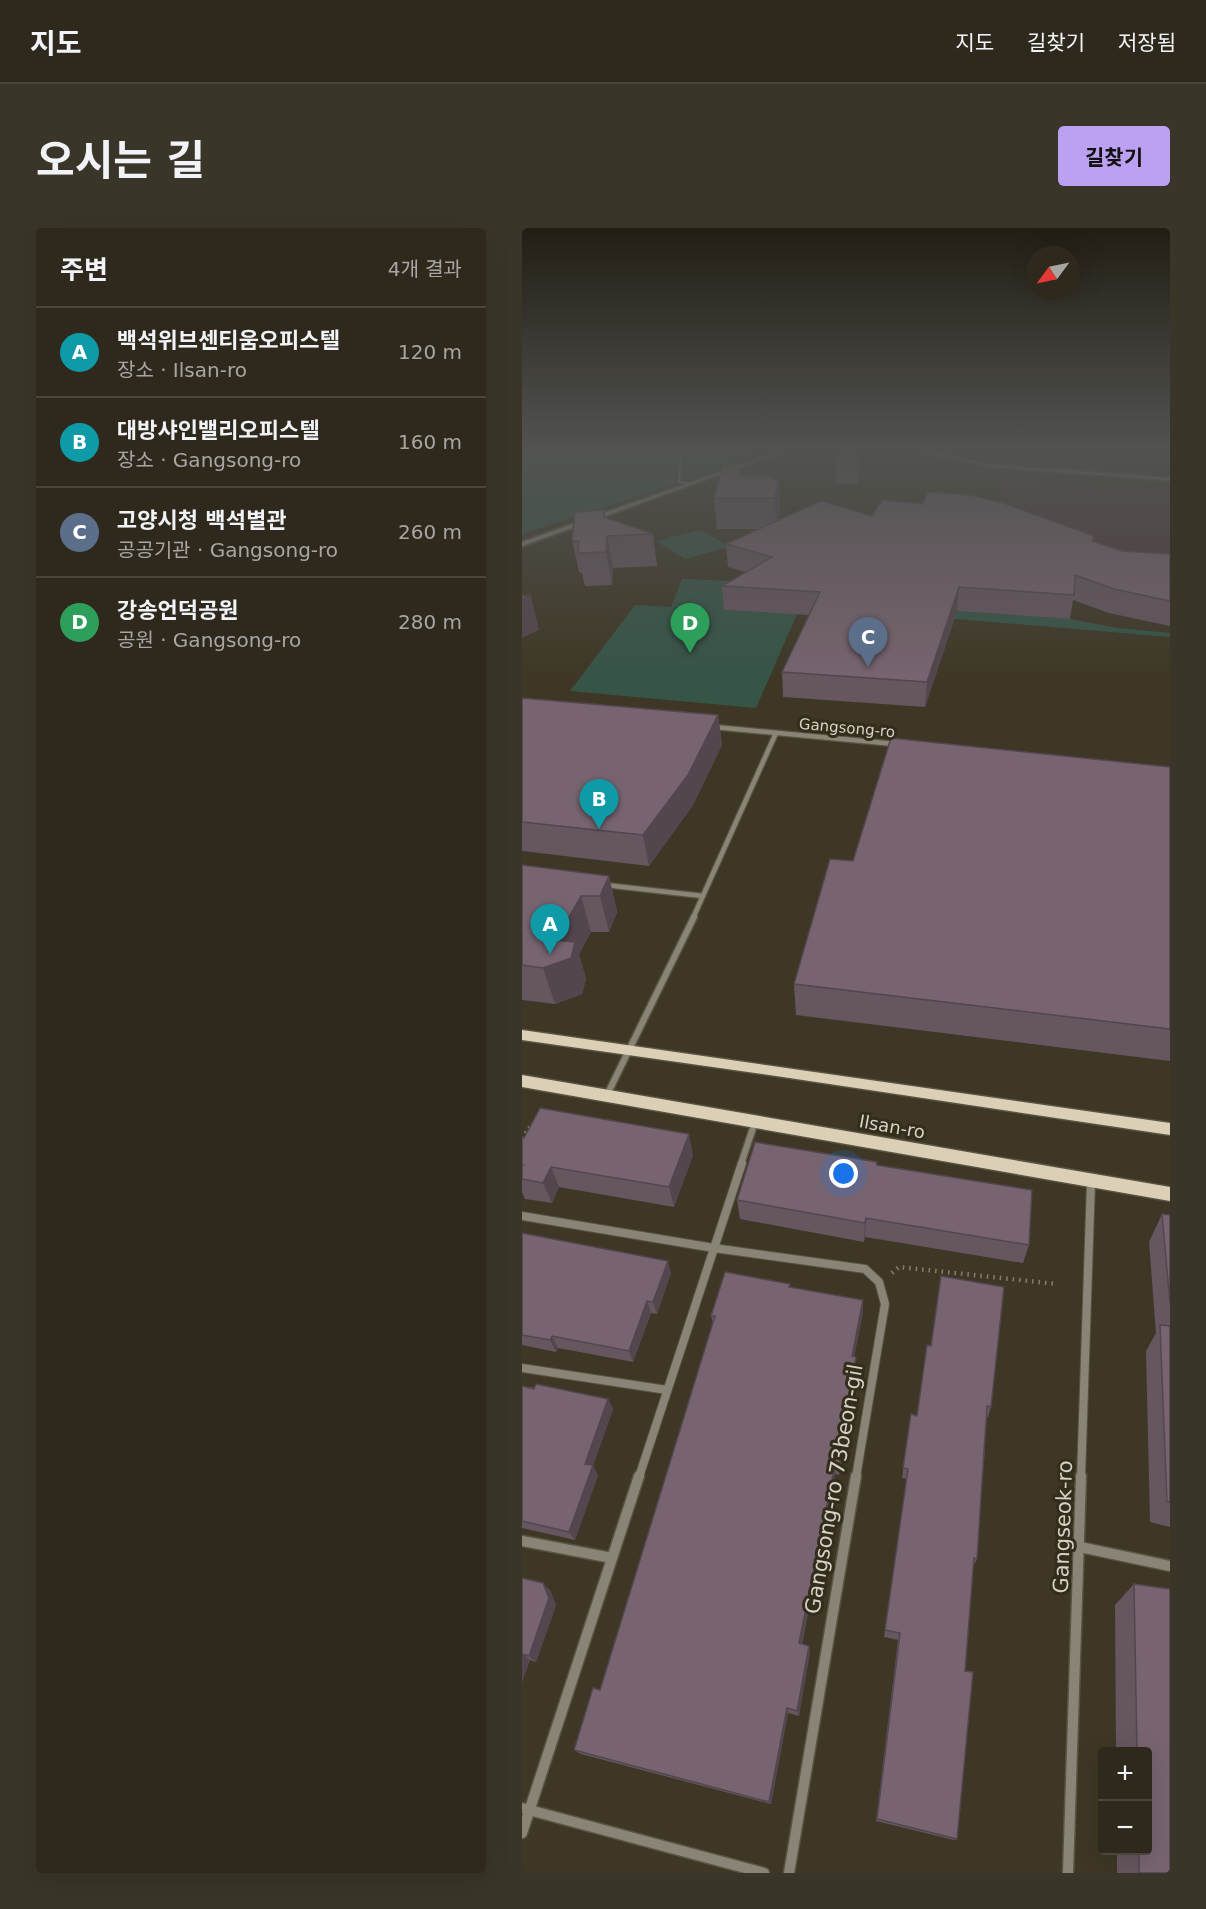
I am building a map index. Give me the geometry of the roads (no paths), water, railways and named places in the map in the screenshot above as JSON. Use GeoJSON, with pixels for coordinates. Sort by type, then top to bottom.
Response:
{"type":"FeatureCollection","features":[{"type":"Feature","properties":{"kind":"main road"},"geometry":{"type":"LineString","coordinates":[[522,1035],[1170,1129]]}},
{"type":"Feature","properties":{"kind":"main road","name":"Ilsan-ro"},"geometry":{"type":"LineString","coordinates":[[522,1081],[1170,1194]]}},
{"type":"Feature","properties":{"kind":"street"},"geometry":{"type":"LineString","coordinates":[[522,544],[570,527]]}},
{"type":"Feature","properties":{"kind":"street","name":"Gangsong-ro"},"geometry":{"type":"LineString","coordinates":[[710,727],[900,745]]}},
{"type":"Feature","properties":{"kind":"street"},"geometry":{"type":"LineString","coordinates":[[607,1095],[703,896],[776,733]]}},
{"type":"Feature","properties":{"kind":"street"},"geometry":{"type":"LineString","coordinates":[[603,885],[703,896]]}},
{"type":"Feature","properties":{"kind":"street"},"geometry":{"type":"LineString","coordinates":[[522,1833],[526,1809],[612,1558],[755,1122]]}},
{"type":"Feature","properties":{"kind":"street","name":"Gangseok-ro"},"geometry":{"type":"LineString","coordinates":[[1068,1873],[1091,1182]]}},
{"type":"Feature","properties":{"kind":"street"},"geometry":{"type":"LineString","coordinates":[[522,1216],[714,1248]]}},
{"type":"Feature","properties":{"kind":"street","name":"Gangsong-ro 73beon-gil"},"geometry":{"type":"LineString","coordinates":[[714,1248],[865,1269],[879,1282],[885,1304],[789,1873]]}},
{"type":"Feature","properties":{"kind":"street"},"geometry":{"type":"LineString","coordinates":[[522,1368],[667,1390]]}},
{"type":"Feature","properties":{"kind":"street"},"geometry":{"type":"LineString","coordinates":[[522,1541],[612,1558]]}},
{"type":"Feature","properties":{"kind":"street"},"geometry":{"type":"LineString","coordinates":[[1080,1547],[1170,1566]]}},
{"type":"Feature","properties":{"kind":"street"},"geometry":{"type":"LineString","coordinates":[[526,1809],[764,1873]]}},
{"type":"Feature","properties":{"kind":"place","name":"강송언덕공원"},"geometry":{"type":"Point","coordinates":[690,653]}},
{"type":"Feature","properties":{"kind":"place","name":"고양시청 백석별관"},"geometry":{"type":"Point","coordinates":[868,667]}},
{"type":"Feature","properties":{"kind":"place","name":"대방샤인밸리오피스텔"},"geometry":{"type":"Point","coordinates":[599,829]}},
{"type":"Feature","properties":{"kind":"place","name":"백석위브센티움오피스텔"},"geometry":{"type":"Point","coordinates":[550,954]}}]}
